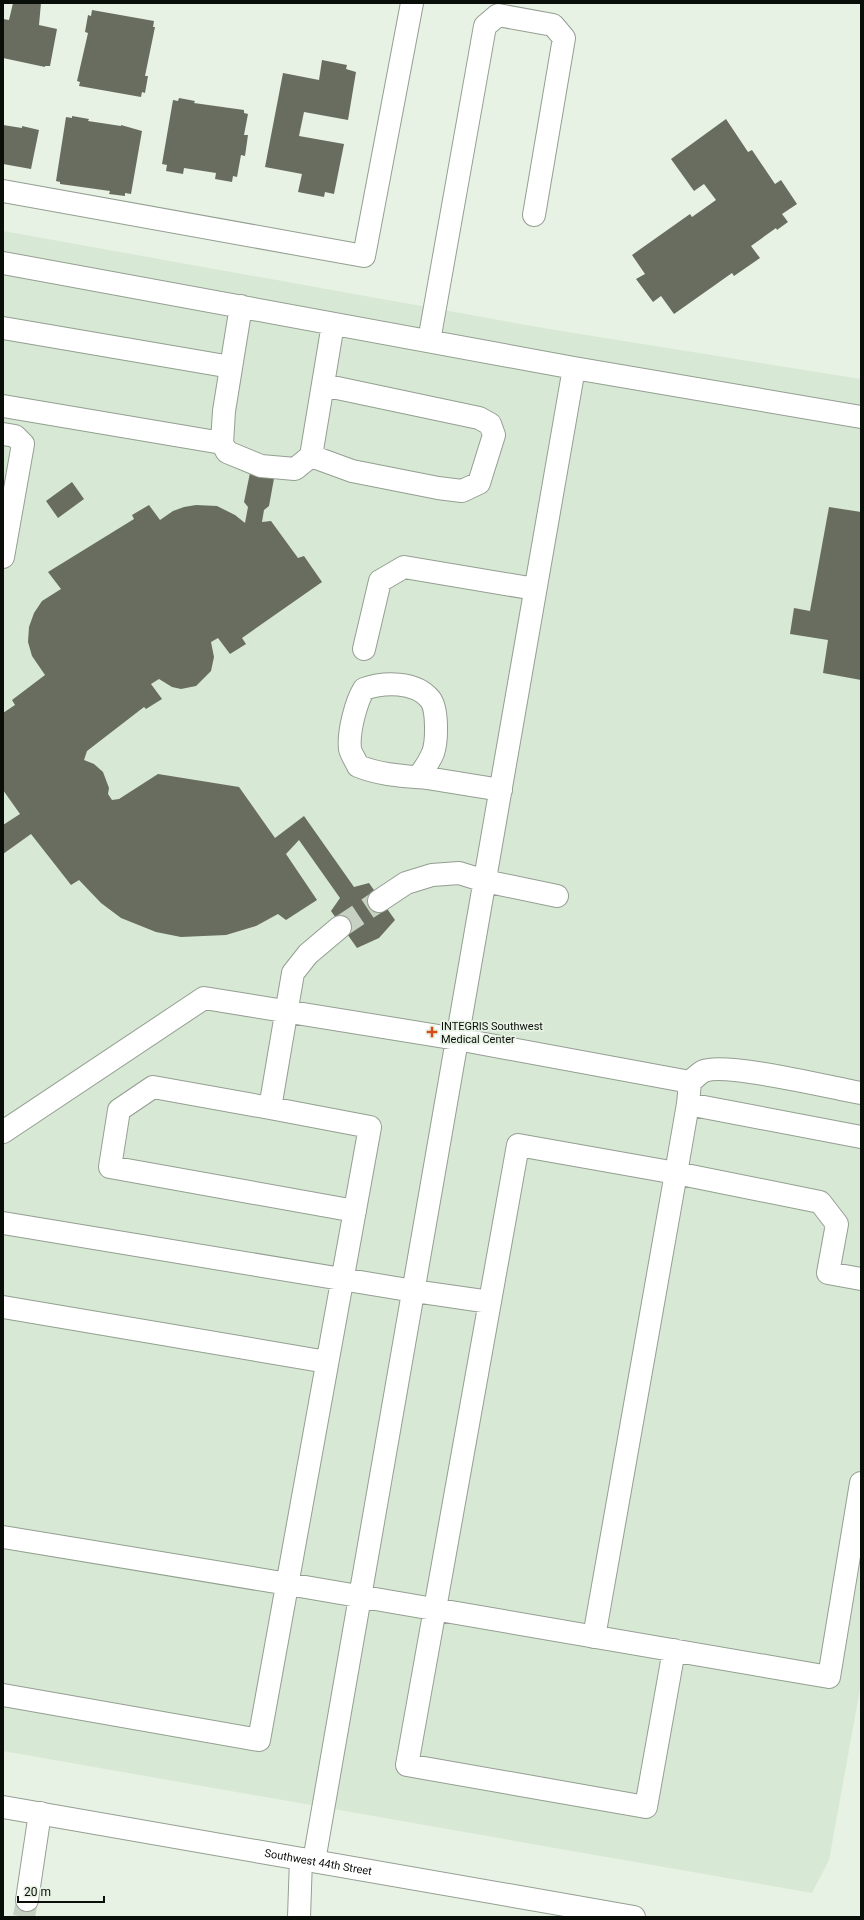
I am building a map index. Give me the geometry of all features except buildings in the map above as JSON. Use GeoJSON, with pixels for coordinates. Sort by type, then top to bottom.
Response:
{"type":"FeatureCollection","features":[{"type":"Feature","properties":{"kind":"street"},"geometry":{"type":"LineString","coordinates":[[3,191],[364,256],[412,3]]}},
{"type":"Feature","properties":{"kind":"street"},"geometry":{"type":"LineString","coordinates":[[429,341],[485,26],[498,15],[552,25],[564,38],[534,215]]}},
{"type":"Feature","properties":{"kind":"street"},"geometry":{"type":"LineString","coordinates":[[3,263],[574,368],[861,417]]}},
{"type":"Feature","properties":{"kind":"street"},"geometry":{"type":"LineString","coordinates":[[241,306],[231,367],[222,443],[227,452],[261,466],[295,469],[311,456],[333,324]]}},
{"type":"Feature","properties":{"kind":"street"},"geometry":{"type":"LineString","coordinates":[[3,328],[231,367]]}},
{"type":"Feature","properties":{"kind":"street"},"geometry":{"type":"LineString","coordinates":[[299,1917],[308,1860],[360,1597],[574,368]]}},
{"type":"Feature","properties":{"kind":"street"},"geometry":{"type":"LineString","coordinates":[[311,456],[352,471],[438,488],[462,491],[479,483],[494,435],[490,424],[478,418],[323,385]]}},
{"type":"Feature","properties":{"kind":"street"},"geometry":{"type":"LineString","coordinates":[[3,406],[222,443]]}},
{"type":"Feature","properties":{"kind":"street"},"geometry":{"type":"LineString","coordinates":[[3,434],[15,436],[22,444],[3,558]]}},
{"type":"Feature","properties":{"kind":"street"},"geometry":{"type":"LineString","coordinates":[[364,649],[380,581],[404,566],[535,589]]}},
{"type":"Feature","properties":{"kind":"street"},"geometry":{"type":"LineString","coordinates":[[418,777],[433,752],[436,732],[436,715],[432,700],[420,690],[400,685],[377,685],[364,689],[356,701],[350,749],[358,766],[374,772],[418,777],[501,790]]}},
{"type":"Feature","properties":{"kind":"street"},"geometry":{"type":"LineString","coordinates":[[379,901],[406,882],[432,875],[459,874],[485,882],[558,896]]}},
{"type":"Feature","properties":{"kind":"street"},"geometry":{"type":"LineString","coordinates":[[270,1108],[293,973],[308,954],[340,927]]}},
{"type":"Feature","properties":{"kind":"street"},"geometry":{"type":"LineString","coordinates":[[3,1132],[204,998],[457,1039],[690,1082]]}},
{"type":"Feature","properties":{"kind":"street"},"geometry":{"type":"LineString","coordinates":[[594,1637],[688,1104],[690,1082],[704,1071],[720,1069],[750,1072],[861,1094]]}},
{"type":"Feature","properties":{"kind":"street"},"geometry":{"type":"LineString","coordinates":[[3,1695],[259,1740],[288,1584],[327,1362],[355,1211],[370,1127],[153,1087],[119,1110],[110,1167],[355,1211]]}},
{"type":"Feature","properties":{"kind":"street"},"geometry":{"type":"LineString","coordinates":[[688,1104],[861,1137]]}},
{"type":"Feature","properties":{"kind":"street"},"geometry":{"type":"LineString","coordinates":[[674,1650],[646,1807],[407,1765],[436,1610],[518,1145],[676,1173],[820,1202],[837,1224],[828,1273],[861,1279]]}},
{"type":"Feature","properties":{"kind":"street"},"geometry":{"type":"LineString","coordinates":[[3,1223],[414,1291],[490,1302]]}},
{"type":"Feature","properties":{"kind":"street"},"geometry":{"type":"LineString","coordinates":[[3,1307],[327,1362]]}},
{"type":"Feature","properties":{"kind":"street"},"geometry":{"type":"LineString","coordinates":[[3,1537],[288,1584],[829,1677],[861,1483]]}},
{"type":"Feature","properties":{"kind":"street","name":"Southwest 44th Street"},"geometry":{"type":"LineString","coordinates":[[3,1807],[308,1860],[608,1915],[634,1917]]}},
{"type":"Feature","properties":{"kind":"street"},"geometry":{"type":"LineString","coordinates":[[26,1900],[40,1813]]}},
{"type":"Feature","properties":{"kind":"shaded area","name":"INTEGRIS Southwest Medical Center"},"geometry":{"type":"Polygon","coordinates":[[[3,231],[549,329],[861,379],[861,1684],[829,1860],[812,1893],[3,1751],[3,231]]]}},
{"type":"Feature","properties":{"kind":"tunnel"},"geometry":{"type":"LineString","coordinates":[[340,927],[379,901]]}},
{"type":"Feature","properties":{"kind":"tunnel"},"geometry":{"type":"LineString","coordinates":[[24,1917],[27,1900]]}},
{"type":"Feature","properties":{"kind":"place","name":"INTEGRIS Southwest Medical Center"},"geometry":{"type":"Point","coordinates":[432,1032]}}]}
